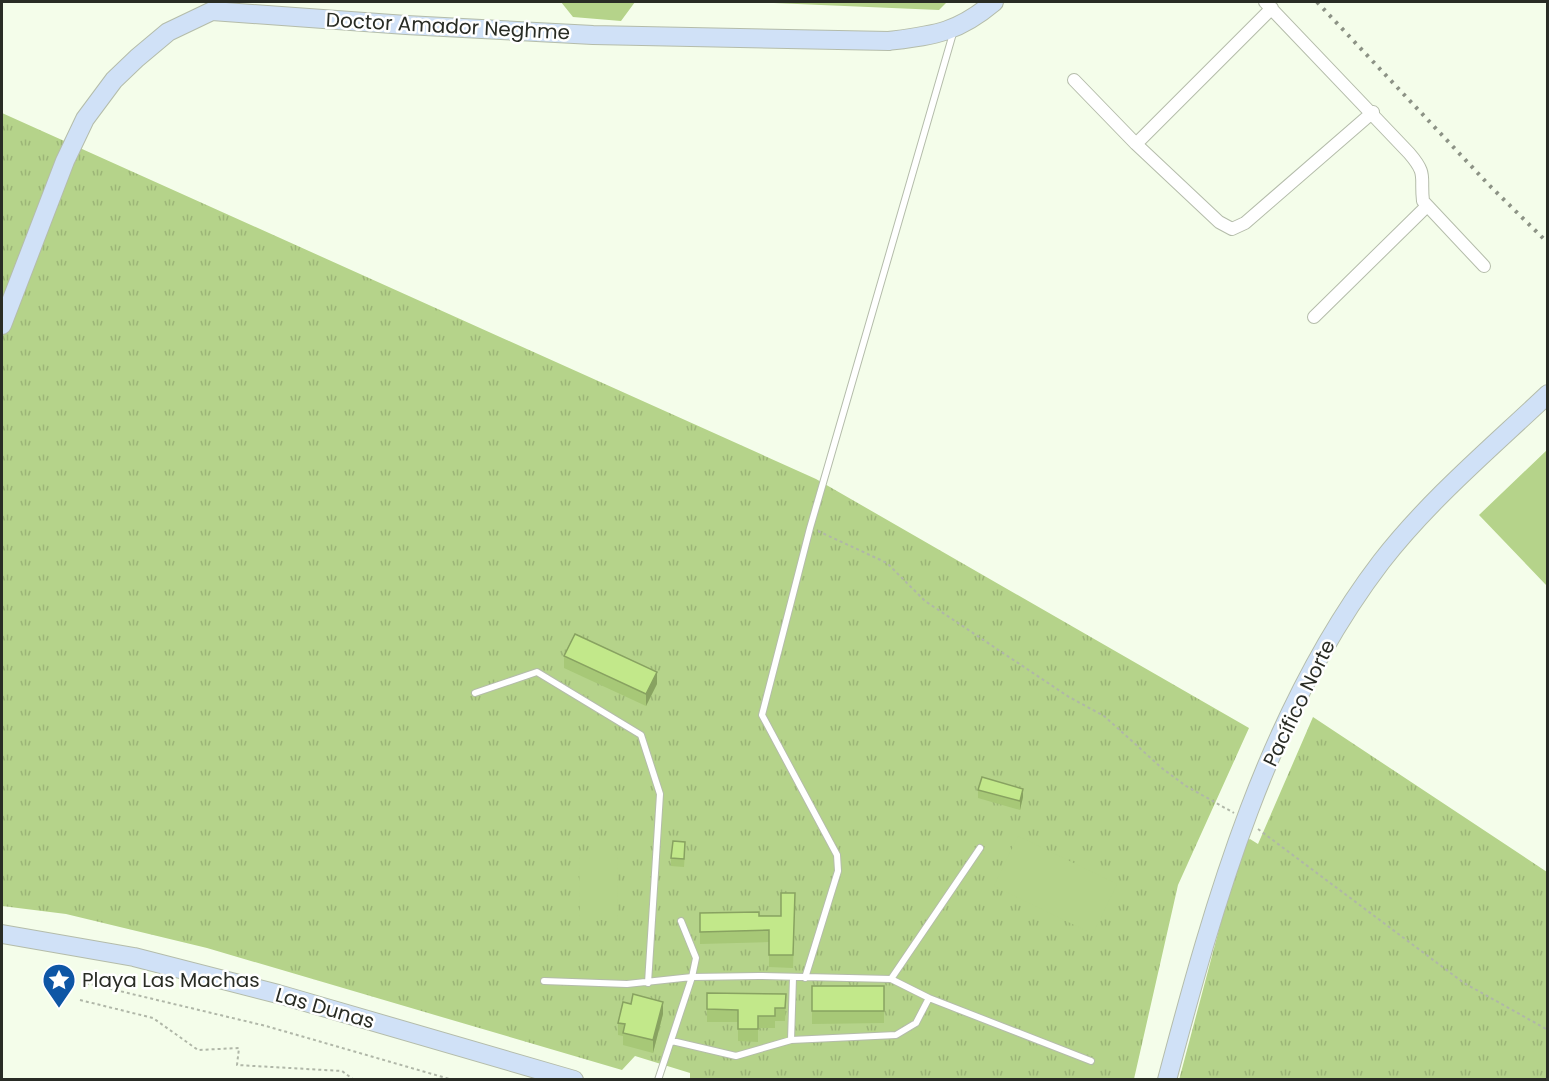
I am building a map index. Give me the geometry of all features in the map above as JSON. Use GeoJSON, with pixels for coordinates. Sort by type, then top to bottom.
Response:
{"type":"FeatureCollection","features":[{"type":"Feature","properties":{"kind":"main road","name":"Doctor Amador Neghme"},"geometry":{"type":"LineString","coordinates":[[2,325],[65,161],[92,110],[114,81],[168,32],[212,11],[406,25],[605,35],[889,40],[926,36],[954,29],[975,17],[994,2]]}},
{"type":"Feature","properties":{"kind":"main road","name":"Pacífico Norte"},"geometry":{"type":"LineString","coordinates":[[1167,1080],[1203,946],[1246,820],[1293,705],[1326,643],[1382,561],[1414,524],[1548,394]]}},
{"type":"Feature","properties":{"kind":"main road","name":"Las Dunas"},"geometry":{"type":"LineString","coordinates":[[2,934],[157,963],[278,994],[574,1080]]}},
{"type":"Feature","properties":{"kind":"street"},"geometry":{"type":"LineString","coordinates":[[1136,144],[1268,5],[1373,112],[1420,166],[1424,176],[1423,201],[1426,206],[1484,266]]}},
{"type":"Feature","properties":{"kind":"street"},"geometry":{"type":"LineString","coordinates":[[1074,80],[1136,144],[1219,222],[1232,229],[1245,223],[1373,112]]}},
{"type":"Feature","properties":{"kind":"street"},"geometry":{"type":"LineString","coordinates":[[1314,317],[1426,206]]}},
{"type":"Feature","properties":{"kind":"lane"},"geometry":{"type":"LineString","coordinates":[[805,978],[838,871],[837,855],[762,715],[810,528],[954,29]]}},
{"type":"Feature","properties":{"kind":"lane"},"geometry":{"type":"LineString","coordinates":[[475,693],[537,672],[641,735],[660,794],[648,983]]}},
{"type":"Feature","properties":{"kind":"lane"},"geometry":{"type":"LineString","coordinates":[[891,979],[980,848]]}},
{"type":"Feature","properties":{"kind":"lane"},"geometry":{"type":"LineString","coordinates":[[658,1080],[692,977],[696,958],[681,921]]}},
{"type":"Feature","properties":{"kind":"lane"},"geometry":{"type":"LineString","coordinates":[[544,981],[648,983],[692,977],[891,979],[929,998],[1091,1061]]}},
{"type":"Feature","properties":{"kind":"lane"},"geometry":{"type":"LineString","coordinates":[[791,1040],[793,978]]}},
{"type":"Feature","properties":{"kind":"lane"},"geometry":{"type":"LineString","coordinates":[[672,1041],[736,1056],[791,1040],[896,1035],[916,1023],[929,998]]}},
{"type":"Feature","properties":{"kind":"path"},"geometry":{"type":"LineString","coordinates":[[810,528],[887,564],[925,601],[1069,697],[1104,716],[1186,786],[1246,820],[1464,983],[1548,1030]]}},
{"type":"Feature","properties":{"kind":"path"},"geometry":{"type":"LineString","coordinates":[[86,983],[266,1026],[453,1080]]}},
{"type":"Feature","properties":{"kind":"path"},"geometry":{"type":"LineString","coordinates":[[80,1000],[153,1018],[198,1050],[239,1048],[237,1065],[342,1071],[354,1080]]}},
{"type":"Feature","properties":{"kind":"green space"},"geometry":{"type":"Polygon","coordinates":[[[561,2],[635,2],[621,21],[573,17],[561,2]]]}},
{"type":"Feature","properties":{"kind":"green space"},"geometry":{"type":"Polygon","coordinates":[[[753,2],[947,2],[939,10],[753,2]]]}},
{"type":"Feature","properties":{"kind":"green space"},"geometry":{"type":"Polygon","coordinates":[[[2,113],[816,479],[1249,728],[1178,885],[1134,1079],[690,1080],[690,1073],[635,1056],[622,1070],[207,948],[66,914],[2,906],[2,113]]]}},
{"type":"Feature","properties":{"kind":"green space"},"geometry":{"type":"Polygon","coordinates":[[[1547,450],[1547,586],[1479,515],[1547,450]]]}},
{"type":"Feature","properties":{"kind":"green space"},"geometry":{"type":"Polygon","coordinates":[[[1313,717],[1547,872],[1547,1079],[1179,1080],[1242,843],[1250,839],[1258,844],[1313,717]]]}},
{"type":"Feature","properties":{"kind":"green space"},"geometry":{"type":"Polygon","coordinates":[[[1018,836],[1117,884],[1093,934],[994,886],[1018,836]]]}},
{"type":"Feature","properties":{"kind":"green space"},"geometry":{"type":"Polygon","coordinates":[[[579,854],[617,854],[618,920],[580,920],[579,854]]]}},
{"type":"Feature","properties":{"kind":"building"},"geometry":{"type":"Polygon","coordinates":[[[575,634],[657,672],[646,694],[564,656],[575,634]]]}},
{"type":"Feature","properties":{"kind":"building"},"geometry":{"type":"Polygon","coordinates":[[[982,777],[1023,789],[1020,801],[978,790],[982,777]]]}},
{"type":"Feature","properties":{"kind":"building"},"geometry":{"type":"Polygon","coordinates":[[[673,841],[685,842],[684,859],[671,858],[673,841]]]}},
{"type":"Feature","properties":{"kind":"building"},"geometry":{"type":"Polygon","coordinates":[[[781,893],[795,893],[793,955],[769,955],[769,930],[700,932],[700,913],[759,912],[759,916],[781,916],[781,893]]]}},
{"type":"Feature","properties":{"kind":"building"},"geometry":{"type":"Polygon","coordinates":[[[812,986],[884,986],[884,1011],[812,1011],[812,986]]]}},
{"type":"Feature","properties":{"kind":"building"},"geometry":{"type":"Polygon","coordinates":[[[707,993],[786,994],[785,1008],[775,1008],[775,1016],[758,1016],[758,1029],[738,1029],[738,1010],[707,1009],[707,993]]]}},
{"type":"Feature","properties":{"kind":"building"},"geometry":{"type":"Polygon","coordinates":[[[633,994],[663,1002],[653,1040],[623,1033],[625,1024],[618,1023],[623,1002],[631,1004],[633,994]]]}},
{"type":"Feature","properties":{"kind":"railway"},"geometry":{"type":"LineString","coordinates":[[1317,2],[1489,185],[1548,243]]}},
{"type":"Feature","properties":{"kind":"place","name":"Playa Las Machas"},"geometry":{"type":"Point","coordinates":[59,1009]}}]}
